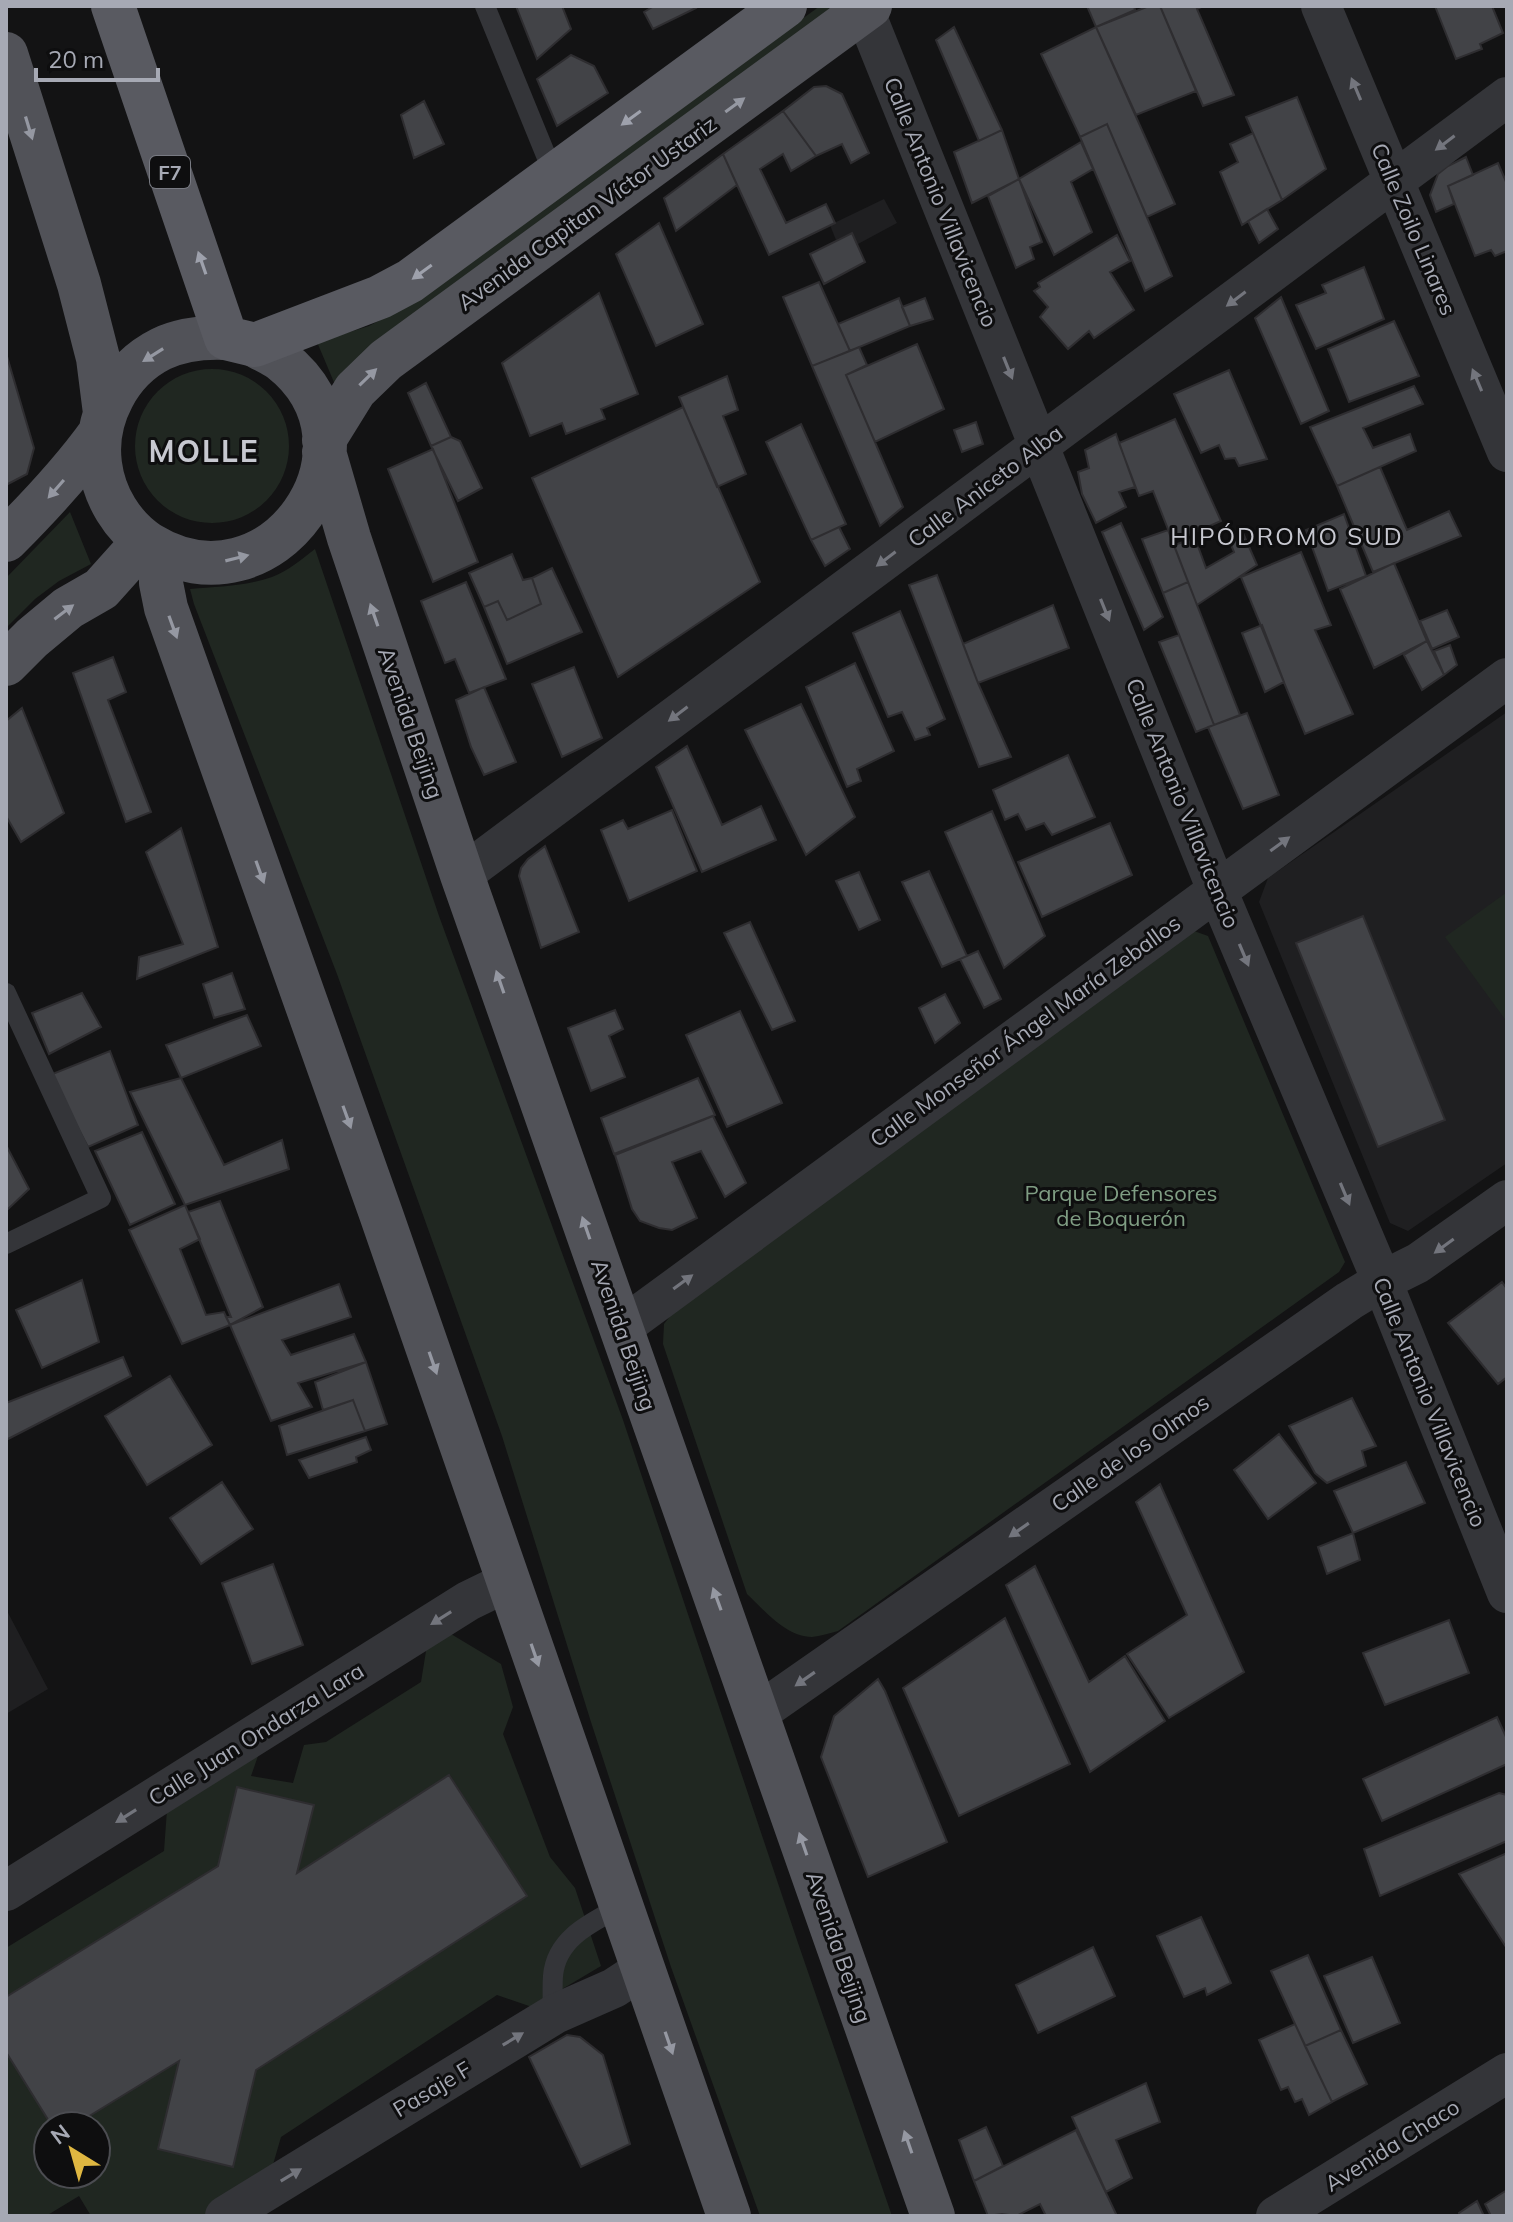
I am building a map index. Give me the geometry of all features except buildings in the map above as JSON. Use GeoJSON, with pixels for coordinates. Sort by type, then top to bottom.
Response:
{"type":"FeatureCollection","features":[{"type":"Feature","properties":{"kind":"highway","name":"F7"},"geometry":{"type":"LineString","coordinates":[[113,6],[240,341]]}},
{"type":"Feature","properties":{"kind":"highway"},"geometry":{"type":"LineString","coordinates":[[240,341],[380,297],[410,281],[785,6]]}},
{"type":"Feature","properties":{"kind":"main road","name":"Avenida Capitan Víctor Ustariz"},"geometry":{"type":"LineString","coordinates":[[324,446],[355,390],[379,366],[867,8]]}},
{"type":"Feature","properties":{"kind":"main road"},"geometry":{"type":"LineString","coordinates":[[6,54],[79,284],[98,358],[102,423],[99,454],[101,475],[107,495],[130,528],[153,546],[198,562],[240,559],[277,541],[306,511],[319,483],[324,446],[320,417],[311,395],[280,360],[240,341],[194,339],[162,348],[127,375],[114,393],[102,423],[80,461],[6,540]]}},
{"type":"Feature","properties":{"kind":"main road","name":"Avenida Beijing"},"geometry":{"type":"LineString","coordinates":[[324,446],[349,538],[462,875],[933,2216]]}},
{"type":"Feature","properties":{"kind":"main road"},"geometry":{"type":"LineString","coordinates":[[6,664],[68,608],[101,589],[153,546]]}},
{"type":"Feature","properties":{"kind":"main road"},"geometry":{"type":"LineString","coordinates":[[153,546],[166,608],[729,2216]]}},
{"type":"Feature","properties":{"kind":"street","name":"Calle Zoilo Linares"},"geometry":{"type":"LineString","coordinates":[[1321,6],[1507,452]]}},
{"type":"Feature","properties":{"kind":"street","name":"Calle Antonio Villavicencio"},"geometry":{"type":"LineString","coordinates":[[867,8],[1217,890],[1382,1281],[1507,1593]]}},
{"type":"Feature","properties":{"kind":"street","name":"Calle Aniceto Alba"},"geometry":{"type":"LineString","coordinates":[[462,875],[1507,97]]}},
{"type":"Feature","properties":{"kind":"street","name":"Calle Monseñor Ángel María Zeballos"},"geometry":{"type":"LineString","coordinates":[[621,1328],[1507,678]]}},
{"type":"Feature","properties":{"kind":"street","name":"Calle de los Olmos"},"geometry":{"type":"LineString","coordinates":[[758,1713],[1349,1301],[1418,1263],[1507,1200]]}},
{"type":"Feature","properties":{"kind":"street","name":"Calle Juan Ondarza Lara"},"geometry":{"type":"LineString","coordinates":[[6,1891],[468,1601],[509,1581]]}},
{"type":"Feature","properties":{"kind":"street","name":"Pasaje F"},"geometry":{"type":"LineString","coordinates":[[225,2216],[553,2015],[614,1988],[643,1969]]}},
{"type":"Feature","properties":{"kind":"street","name":"Avenida Chaco"},"geometry":{"type":"LineString","coordinates":[[1276,2216],[1507,2073]]}},
{"type":"Feature","properties":{"kind":"lane"},"geometry":{"type":"LineString","coordinates":[[485,6],[554,175]]}},
{"type":"Feature","properties":{"kind":"lane"},"geometry":{"type":"LineString","coordinates":[[6,993],[101,1198],[6,1244]]}},
{"type":"Feature","properties":{"kind":"lane"},"geometry":{"type":"LineString","coordinates":[[553,2015],[553,1974],[559,1954],[582,1927],[622,1906]]}},
{"type":"Feature","properties":{"kind":"shaded area"},"geometry":{"type":"Polygon","coordinates":[[[884,199],[897,223],[858,244],[851,233],[836,240],[830,225],[884,199]]]}},
{"type":"Feature","properties":{"kind":"shaded area"},"geometry":{"type":"Polygon","coordinates":[[[1507,712],[1507,1163],[1408,1231],[1390,1223],[1259,902],[1268,878],[1507,712]]]}},
{"type":"Feature","properties":{"kind":"shaded area"},"geometry":{"type":"Polygon","coordinates":[[[6,1609],[48,1689],[6,1714],[6,1609]]]}},
{"type":"Feature","properties":{"kind":"green space"},"geometry":{"type":"Polygon","coordinates":[[[820,6],[842,6],[336,387],[317,342],[369,326],[399,310],[820,6]]]}},
{"type":"Feature","properties":{"kind":"green space"},"geometry":{"type":"Polygon","coordinates":[[[212,369],[242,375],[267,391],[283,416],[289,446],[283,476],[267,501],[242,517],[212,523],[182,517],[157,501],[141,476],[135,446],[141,416],[157,391],[182,375],[212,369]]]}},
{"type":"Feature","properties":{"kind":"green space"},"geometry":{"type":"Polygon","coordinates":[[[70,512],[91,564],[59,581],[35,599],[6,628],[6,578],[70,512]]]}},
{"type":"Feature","properties":{"kind":"green space"},"geometry":{"type":"Polygon","coordinates":[[[315,549],[439,916],[623,1420],[892,2216],[760,2216],[671,1967],[502,1436],[337,974],[194,604],[190,589],[242,584],[272,577],[315,549]]]}},
{"type":"Feature","properties":{"kind":"green space"},"geometry":{"type":"Polygon","coordinates":[[[1507,892],[1507,1022],[1445,937],[1507,892]]]}},
{"type":"Feature","properties":{"kind":"green space","name":"Parque Defensores de Boquerón"},"geometry":{"type":"Polygon","coordinates":[[[1194,931],[1208,936],[1345,1262],[1339,1272],[838,1631],[812,1637],[784,1628],[747,1594],[663,1344],[664,1324],[681,1302],[1194,931]]]}},
{"type":"Feature","properties":{"kind":"green space"},"geometry":{"type":"Polygon","coordinates":[[[446,1631],[501,1664],[513,1707],[503,1734],[550,1857],[575,1888],[601,1966],[532,2007],[497,1995],[281,2137],[270,2175],[205,2216],[91,2216],[79,2196],[46,2216],[6,2216],[6,2052],[42,2110],[32,2110],[32,2190],[112,2190],[112,2110],[99,2110],[179,2061],[158,2149],[233,2166],[256,2070],[526,1896],[450,1775],[297,1873],[314,1805],[238,1787],[218,1866],[6,1997],[6,1948],[164,1851],[167,1810],[259,1753],[251,1776],[293,1783],[304,1745],[326,1742],[421,1682],[427,1645],[446,1631]]]}},
{"type":"Feature","properties":{"kind":"district","name":"MOLLE"},"geometry":{"type":"Point","coordinates":[204,451]}},
{"type":"Feature","properties":{"kind":"district","name":"HIPÓDROMO SUD"},"geometry":{"type":"Point","coordinates":[1287,536]}}]}
